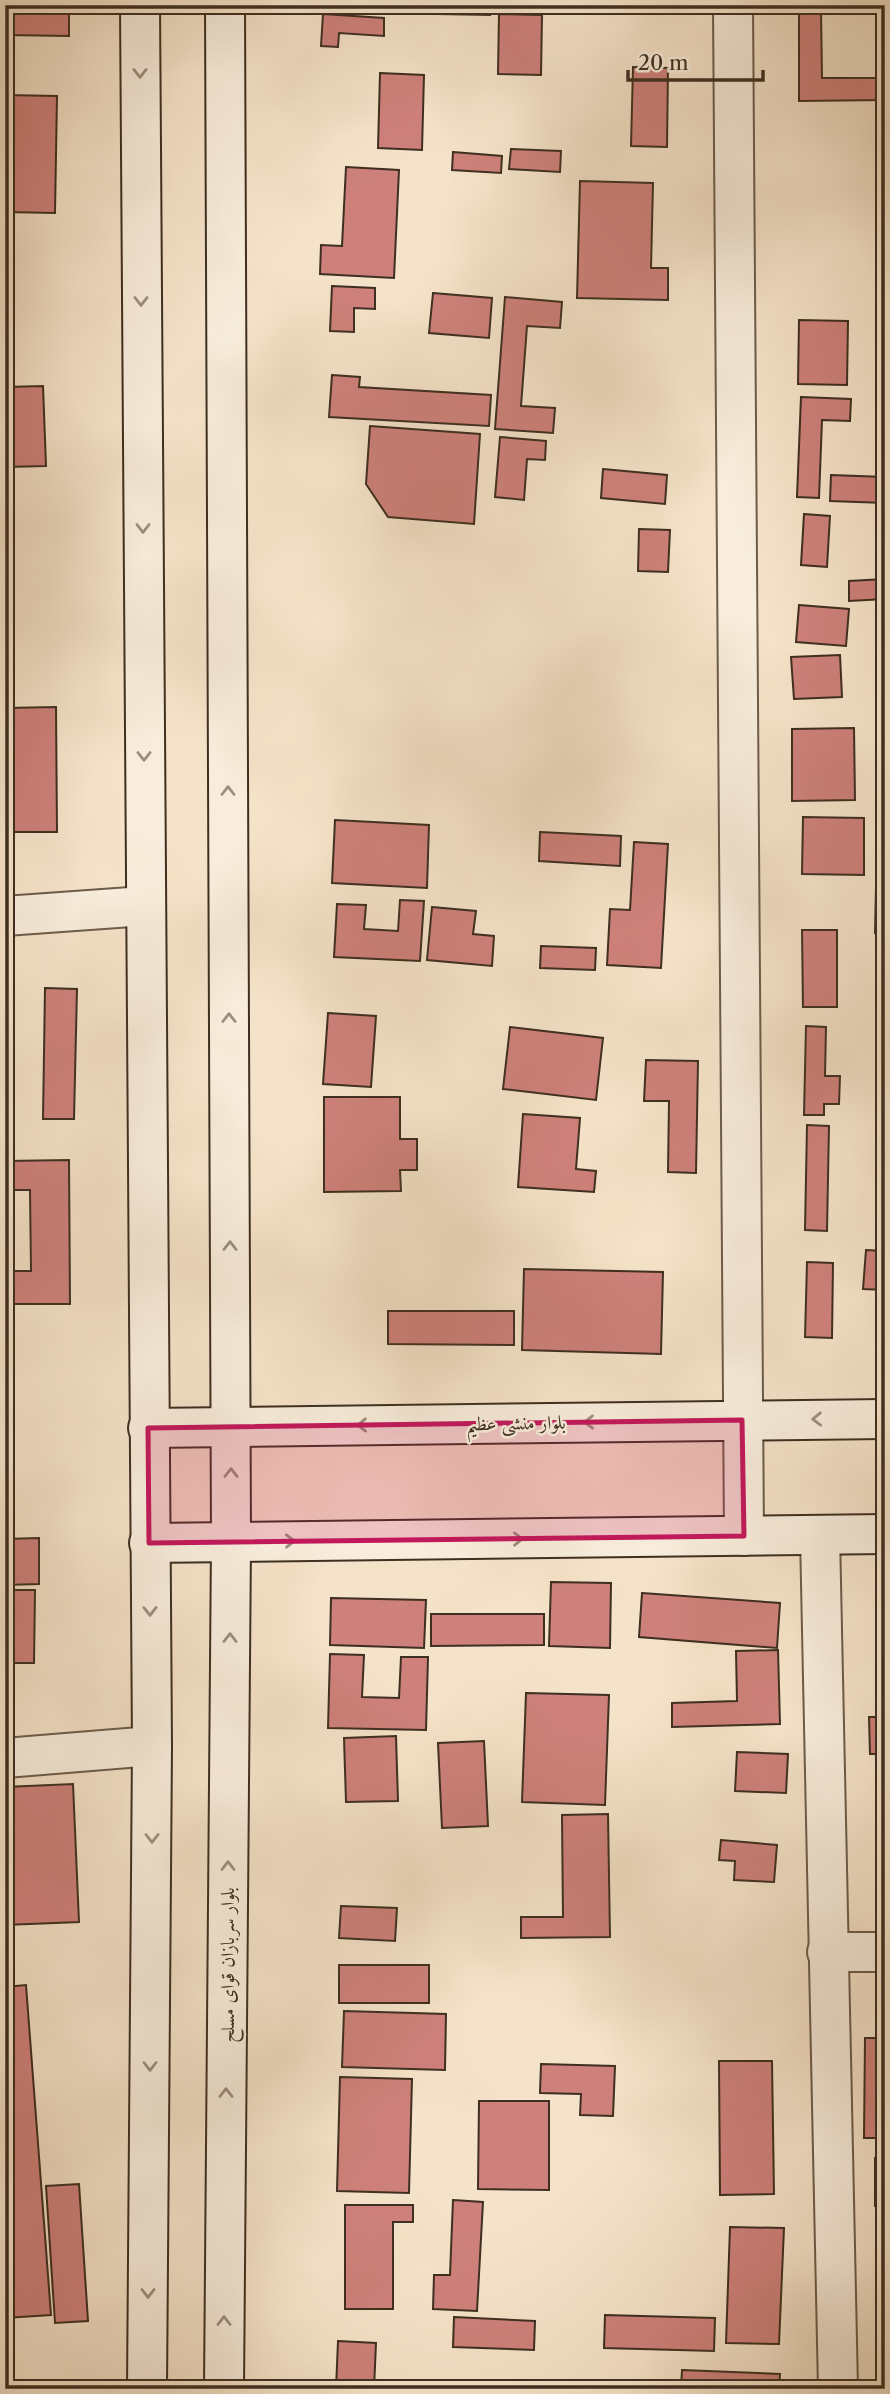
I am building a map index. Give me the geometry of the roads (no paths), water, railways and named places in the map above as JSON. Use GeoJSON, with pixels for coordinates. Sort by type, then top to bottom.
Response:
{"type":"FeatureCollection","features":[{"type":"Feature","properties":{"kind":"main road"},"geometry":{"type":"LineString","coordinates":[[140,5],[152,1746],[147,2389]]}},
{"type":"Feature","properties":{"kind":"main road","name":"بلوار سربازان قوای مسلح"},"geometry":{"type":"LineString","coordinates":[[223,2389],[231,1542],[225,5]]}},
{"type":"Feature","properties":{"kind":"main road"},"geometry":{"type":"LineString","coordinates":[[733,5],[744,1536]]}},
{"type":"Feature","properties":{"kind":"main road"},"geometry":{"type":"LineString","coordinates":[[5,916],[145,906]]}},
{"type":"Feature","properties":{"kind":"main road","name":"بلوار منشی عظیم"},"geometry":{"type":"LineString","coordinates":[[148,1428],[885,1419]]}},
{"type":"Feature","properties":{"kind":"main road"},"geometry":{"type":"LineString","coordinates":[[149,1543],[885,1534]]}},
{"type":"Feature","properties":{"kind":"main road"},"geometry":{"type":"LineString","coordinates":[[820,1535],[838,2389]]}},
{"type":"Feature","properties":{"kind":"main road"},"geometry":{"type":"LineString","coordinates":[[5,1758],[152,1746]]}},
{"type":"Feature","properties":{"kind":"main road"},"geometry":{"type":"LineString","coordinates":[[827,1952],[885,1952]]}}]}
